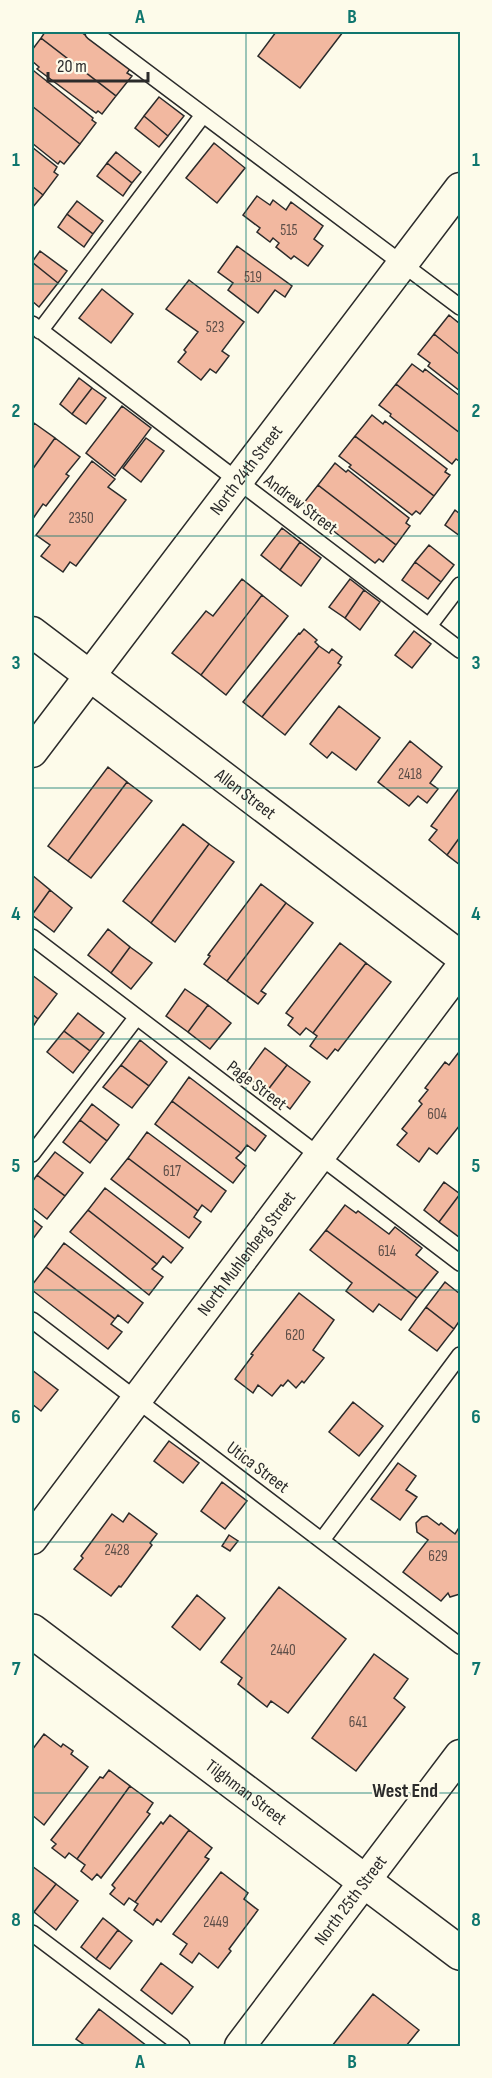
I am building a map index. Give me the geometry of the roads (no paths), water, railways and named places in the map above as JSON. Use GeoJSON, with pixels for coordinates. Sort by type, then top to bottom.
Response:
{"type":"FeatureCollection","features":[{"type":"Feature","properties":{"kind":"main road","name":"Tilghman Street"},"geometry":{"type":"LineString","coordinates":[[32,1631],[460,1953]]}},
{"type":"Feature","properties":{"kind":"street","name":"North 24th Street"},"geometry":{"type":"LineString","coordinates":[[32,752],[460,188]]}},
{"type":"Feature","properties":{"kind":"street","name":"Allen Street"},"geometry":{"type":"LineString","coordinates":[[32,632],[460,956]]}},
{"type":"Feature","properties":{"kind":"street","name":"North Muhlenberg Street"},"geometry":{"type":"LineString","coordinates":[[32,1539],[460,969]]}},
{"type":"Feature","properties":{"kind":"street","name":"North 25th Street"},"geometry":{"type":"LineString","coordinates":[[240,2046],[460,1755]]}},
{"type":"Feature","properties":{"kind":"lane"},"geometry":{"type":"LineString","coordinates":[[93,32],[460,307]]}},
{"type":"Feature","properties":{"kind":"lane"},"geometry":{"type":"LineString","coordinates":[[36,328],[203,115]]}},
{"type":"Feature","properties":{"kind":"lane","name":"Andrew Street"},"geometry":{"type":"LineString","coordinates":[[36,328],[460,650]]}},
{"type":"Feature","properties":{"kind":"lane"},"geometry":{"type":"LineString","coordinates":[[429,626],[460,585]]}},
{"type":"Feature","properties":{"kind":"lane","name":"Page Street"},"geometry":{"type":"LineString","coordinates":[[32,937],[460,1263]]}},
{"type":"Feature","properties":{"kind":"lane"},"geometry":{"type":"LineString","coordinates":[[32,1154],[136,1018]]}},
{"type":"Feature","properties":{"kind":"lane","name":"Utica Street"},"geometry":{"type":"LineString","coordinates":[[32,1320],[460,1646]]}},
{"type":"Feature","properties":{"kind":"lane"},"geometry":{"type":"LineString","coordinates":[[322,1540],[460,1355]]}},
{"type":"Feature","properties":{"kind":"lane"},"geometry":{"type":"LineString","coordinates":[[32,1932],[182,2046]]}},
{"type":"Feature","properties":{"kind":"district","name":"West End"},"geometry":{"type":"Point","coordinates":[405,1790]}}]}
